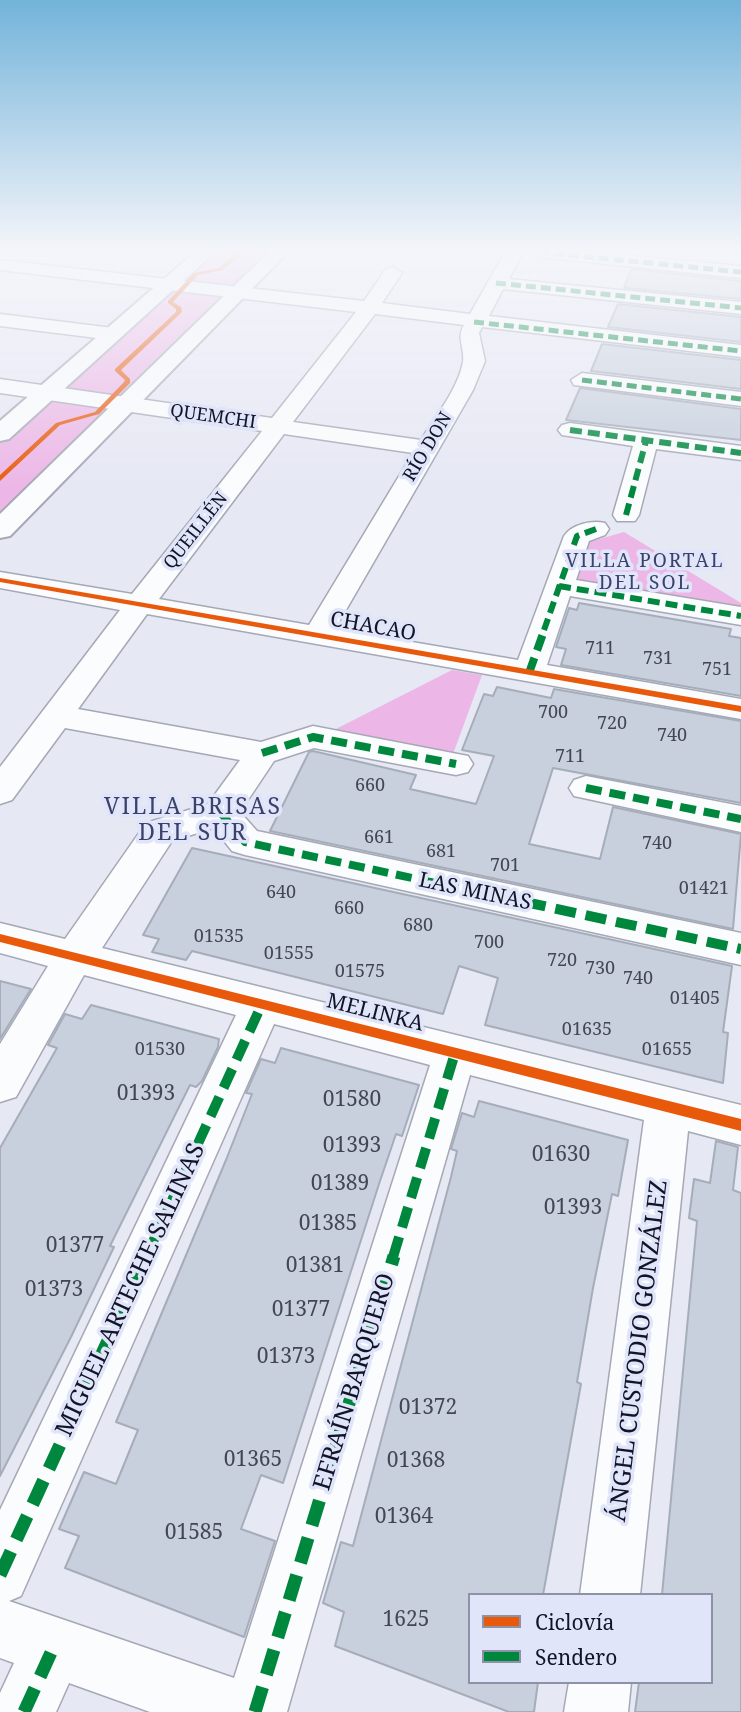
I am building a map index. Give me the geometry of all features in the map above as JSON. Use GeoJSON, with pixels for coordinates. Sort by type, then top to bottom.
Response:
{"type":"FeatureCollection","features":[{"type":"Feature","properties":{"kind":"main road"},"geometry":{"type":"LineString","coordinates":[[0,434],[115,332]]}},
{"type":"Feature","properties":{"kind":"main road"},"geometry":{"type":"LineString","coordinates":[[0,530],[198,332]]}},
{"type":"Feature","properties":{"kind":"street"},"geometry":{"type":"LineString","coordinates":[[96,332],[113,334]]}},
{"type":"Feature","properties":{"kind":"street","name":"QUEILLÉN"},"geometry":{"type":"LineString","coordinates":[[0,792],[139,604],[351,332]]}},
{"type":"Feature","properties":{"kind":"street","name":"RÍO DON"},"geometry":{"type":"LineString","coordinates":[[316,637],[472,370],[474,352],[468,341],[471,332]]}},
{"type":"Feature","properties":{"kind":"street"},"geometry":{"type":"LineString","coordinates":[[565,332],[741,351]]}},
{"type":"Feature","properties":{"kind":"street"},"geometry":{"type":"LineString","coordinates":[[582,380],[741,399]]}},
{"type":"Feature","properties":{"kind":"street","name":"QUEMCHI"},"geometry":{"type":"LineString","coordinates":[[0,386],[427,448]]}},
{"type":"Feature","properties":{"kind":"street"},"geometry":{"type":"LineString","coordinates":[[570,430],[741,453]]}},
{"type":"Feature","properties":{"kind":"street"},"geometry":{"type":"LineString","coordinates":[[626,515],[646,440]]}},
{"type":"Feature","properties":{"kind":"street"},"geometry":{"type":"LineString","coordinates":[[529,673],[577,536],[596,529]]}},
{"type":"Feature","properties":{"kind":"street","name":"CHACAO"},"geometry":{"type":"LineString","coordinates":[[0,580],[741,709]]}},
{"type":"Feature","properties":{"kind":"street"},"geometry":{"type":"LineString","coordinates":[[559,586],[741,616]]}},
{"type":"Feature","properties":{"kind":"street"},"geometry":{"type":"LineString","coordinates":[[58,716],[262,753],[313,737],[456,764]]}},
{"type":"Feature","properties":{"kind":"street"},"geometry":{"type":"LineString","coordinates":[[0,1083],[74,957],[159,832],[221,813],[262,753]]}},
{"type":"Feature","properties":{"kind":"street"},"geometry":{"type":"LineString","coordinates":[[586,788],[741,819]]}},
{"type":"Feature","properties":{"kind":"street","name":"LAS MINAS"},"geometry":{"type":"LineString","coordinates":[[221,813],[245,842],[741,949]]}},
{"type":"Feature","properties":{"kind":"street","name":"MELINKA"},"geometry":{"type":"LineString","coordinates":[[0,939],[741,1125]]}},
{"type":"Feature","properties":{"kind":"street","name":"MIGUEL ARTECHE SALINAS"},"geometry":{"type":"LineString","coordinates":[[0,1575],[262,1004]]}},
{"type":"Feature","properties":{"kind":"street","name":"EFRAÍN BARQUERO"},"geometry":{"type":"LineString","coordinates":[[255,1712],[455,1053]]}},
{"type":"Feature","properties":{"kind":"street","name":"ÁNGEL CUSTODIO GONZÁLEZ"},"geometry":{"type":"LineString","coordinates":[[610,1593],[668,1106]]}},
{"type":"Feature","properties":{"kind":"street"},"geometry":{"type":"LineString","coordinates":[[24,1712],[27,1637],[239,1712]]}},
{"type":"Feature","properties":{"kind":"street"},"geometry":{"type":"LineString","coordinates":[[596,1712],[600,1684]]}},
{"type":"Feature","properties":{"kind":"shaded area"},"geometry":{"type":"Polygon","coordinates":[[[119,332],[195,332],[0,525],[0,438],[119,332]]]}},
{"type":"Feature","properties":{"kind":"shaded area"},"geometry":{"type":"Polygon","coordinates":[[[624,532],[741,603],[741,610],[574,584],[582,544],[624,532]]]}},
{"type":"Feature","properties":{"kind":"shaded area"},"geometry":{"type":"Polygon","coordinates":[[[452,670],[482,675],[453,754],[330,732],[452,670]]]}},
{"type":"Feature","properties":{"kind":"building"},"geometry":{"type":"Polygon","coordinates":[[[651,332],[741,332],[741,342],[651,332]]]}},
{"type":"Feature","properties":{"kind":"building"},"geometry":{"type":"Polygon","coordinates":[[[602,344],[741,360],[741,389],[591,371],[602,344]]]}},
{"type":"Feature","properties":{"kind":"building"},"geometry":{"type":"Polygon","coordinates":[[[580,388],[741,409],[741,440],[566,420],[580,388]]]}},
{"type":"Feature","properties":{"kind":"building"},"geometry":{"type":"Polygon","coordinates":[[[579,603],[731,629],[729,636],[741,638],[741,696],[561,665],[566,649],[556,647],[569,608],[577,610],[579,603]]]}},
{"type":"Feature","properties":{"kind":"building"},"geometry":{"type":"Polygon","coordinates":[[[497,687],[551,698],[554,689],[741,721],[741,803],[553,768],[529,844],[600,859],[613,807],[741,834],[733,929],[270,831],[309,752],[313,751],[416,775],[410,789],[476,804],[494,756],[462,750],[484,694],[493,696],[497,687]]]}},
{"type":"Feature","properties":{"kind":"building"},"geometry":{"type":"Polygon","coordinates":[[[192,848],[732,966],[723,1032],[728,1033],[723,1083],[485,1025],[498,978],[459,966],[443,1014],[192,951],[186,960],[152,952],[159,939],[143,935],[192,848]]]}},
{"type":"Feature","properties":{"kind":"building"},"geometry":{"type":"Polygon","coordinates":[[[0,981],[31,989],[0,1039],[0,981]]]}},
{"type":"Feature","properties":{"kind":"building"},"geometry":{"type":"Polygon","coordinates":[[[91,1005],[219,1039],[218,1047],[202,1081],[196,1087],[190,1085],[110,1246],[114,1247],[71,1337],[0,1476],[0,1148],[57,1048],[48,1045],[65,1014],[82,1019],[91,1005]]]}},
{"type":"Feature","properties":{"kind":"building"},"geometry":{"type":"Polygon","coordinates":[[[281,1048],[419,1085],[402,1136],[396,1134],[283,1483],[261,1475],[241,1529],[275,1541],[244,1637],[65,1568],[79,1536],[59,1529],[84,1472],[116,1484],[138,1430],[116,1422],[226,1160],[252,1094],[246,1093],[261,1059],[275,1063],[281,1048]]]}},
{"type":"Feature","properties":{"kind":"building"},"geometry":{"type":"Polygon","coordinates":[[[479,1101],[628,1140],[618,1196],[612,1194],[593,1288],[577,1382],[581,1384],[543,1593],[468,1593],[468,1684],[538,1684],[534,1712],[509,1712],[335,1646],[344,1612],[323,1603],[341,1542],[353,1546],[451,1177],[457,1151],[451,1149],[462,1113],[474,1117],[479,1101]]]}},
{"type":"Feature","properties":{"kind":"building"},"geometry":{"type":"Polygon","coordinates":[[[716,1141],[738,1147],[733,1190],[741,1193],[741,1712],[635,1712],[639,1684],[713,1684],[713,1593],[662,1593],[697,1221],[689,1218],[694,1179],[710,1183],[716,1141]]]}},
{"type":"Feature","properties":{"kind":"marked path"},"geometry":{"type":"LineString","coordinates":[[565,332],[741,351]]}},
{"type":"Feature","properties":{"kind":"marked path"},"geometry":{"type":"LineString","coordinates":[[582,380],[741,399]]}},
{"type":"Feature","properties":{"kind":"marked path"},"geometry":{"type":"LineString","coordinates":[[570,430],[741,453]]}},
{"type":"Feature","properties":{"kind":"marked path"},"geometry":{"type":"LineString","coordinates":[[626,515],[646,441]]}},
{"type":"Feature","properties":{"kind":"marked path"},"geometry":{"type":"LineString","coordinates":[[529,673],[577,536],[596,529]]}},
{"type":"Feature","properties":{"kind":"marked path"},"geometry":{"type":"LineString","coordinates":[[559,586],[741,616]]}},
{"type":"Feature","properties":{"kind":"marked path"},"geometry":{"type":"LineString","coordinates":[[262,753],[313,737],[456,764]]}},
{"type":"Feature","properties":{"kind":"marked path"},"geometry":{"type":"LineString","coordinates":[[586,788],[741,819]]}},
{"type":"Feature","properties":{"kind":"marked path"},"geometry":{"type":"LineString","coordinates":[[221,813],[245,842],[741,949]]}},
{"type":"Feature","properties":{"kind":"marked path"},"geometry":{"type":"LineString","coordinates":[[0,1575],[262,1004]]}},
{"type":"Feature","properties":{"kind":"marked path"},"geometry":{"type":"LineString","coordinates":[[255,1712],[455,1053]]}},
{"type":"Feature","properties":{"kind":"marked path"},"geometry":{"type":"LineString","coordinates":[[24,1712],[54,1646]]}},
{"type":"Feature","properties":{"kind":"cycle path"},"geometry":{"type":"LineString","coordinates":[[0,479],[58,424],[97,413],[127,383],[128,380],[117,370],[158,332]]}},
{"type":"Feature","properties":{"kind":"cycle path"},"geometry":{"type":"LineString","coordinates":[[0,580],[741,709]]}},
{"type":"Feature","properties":{"kind":"cycle path"},"geometry":{"type":"LineString","coordinates":[[0,938],[741,1125]]}},
{"type":"Feature","properties":{"kind":"district","name":"VILLA PORTAL DEL SOL"},"geometry":{"type":"Point","coordinates":[645,573]}},
{"type":"Feature","properties":{"kind":"district","name":"VILLA BRISAS DEL SUR"},"geometry":{"type":"Point","coordinates":[193,820]}}]}
